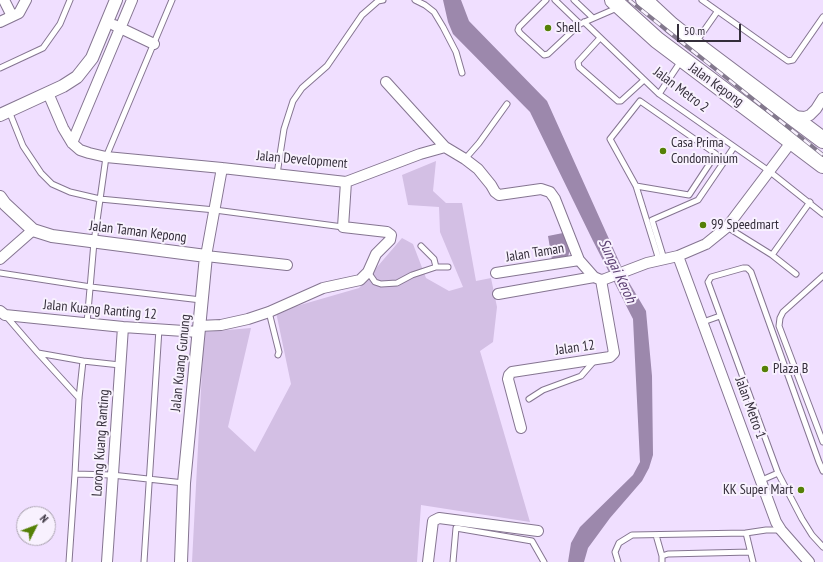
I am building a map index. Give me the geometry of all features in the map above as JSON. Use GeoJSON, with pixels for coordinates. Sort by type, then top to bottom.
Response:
{"type":"FeatureCollection","features":[{"type":"Feature","properties":{"kind":"main road","name":"Jalan Kepong"},"geometry":{"type":"LineString","coordinates":[[644,0],[671,25],[695,44],[820,137]]}},
{"type":"Feature","properties":{"kind":"main road","name":"Jalan Kepong"},"geometry":{"type":"LineString","coordinates":[[616,3],[657,40],[682,60],[792,140],[823,165]]}},
{"type":"Feature","properties":{"kind":"street"},"geometry":{"type":"LineString","coordinates":[[4,0],[12,16]]}},
{"type":"Feature","properties":{"kind":"street"},"geometry":{"type":"LineString","coordinates":[[0,22],[19,13],[26,0]]}},
{"type":"Feature","properties":{"kind":"street"},"geometry":{"type":"LineString","coordinates":[[5,113],[63,86],[77,77],[92,58],[116,0]]}},
{"type":"Feature","properties":{"kind":"street"},"geometry":{"type":"LineString","coordinates":[[72,143],[132,0]]}},
{"type":"Feature","properties":{"kind":"street"},"geometry":{"type":"LineString","coordinates":[[107,22],[154,44]]}},
{"type":"Feature","properties":{"kind":"street"},"geometry":{"type":"LineString","coordinates":[[386,82],[445,147],[465,158],[478,169],[495,192],[499,195],[541,188],[550,192],[555,199],[579,260],[600,279]]}},
{"type":"Feature","properties":{"kind":"street"},"geometry":{"type":"LineString","coordinates":[[48,93],[63,128],[72,143]]}},
{"type":"Feature","properties":{"kind":"street"},"geometry":{"type":"LineString","coordinates":[[820,137],[812,122],[816,109],[823,98]]}},
{"type":"Feature","properties":{"kind":"street"},"geometry":{"type":"LineString","coordinates":[[791,116],[805,117],[816,109]]}},
{"type":"Feature","properties":{"kind":"street"},"geometry":{"type":"LineString","coordinates":[[498,294],[600,279],[647,263],[678,256],[706,244],[727,227],[792,140]]}},
{"type":"Feature","properties":{"kind":"street","name":"Jalan Development"},"geometry":{"type":"LineString","coordinates":[[72,143],[84,151],[106,157],[346,182],[420,154],[445,147]]}},
{"type":"Feature","properties":{"kind":"street","name":"Jalan Kuang Gunung"},"geometry":{"type":"LineString","coordinates":[[181,562],[184,483],[206,256],[222,168]]}},
{"type":"Feature","properties":{"kind":"street"},"geometry":{"type":"LineString","coordinates":[[346,182],[342,227],[388,232],[390,235],[390,240],[376,254],[368,272]]}},
{"type":"Feature","properties":{"kind":"street","name":"Jalan Taman Kepong"},"geometry":{"type":"LineString","coordinates":[[0,197],[5,204],[32,230],[52,236],[287,265]]}},
{"type":"Feature","properties":{"kind":"street"},"geometry":{"type":"LineString","coordinates":[[0,259],[32,230]]}},
{"type":"Feature","properties":{"kind":"street","name":"Jalan Metro 1"},"geometry":{"type":"LineString","coordinates":[[678,256],[762,480],[776,522],[781,530],[809,562]]}},
{"type":"Feature","properties":{"kind":"street","name":"Jalan Taman"},"geometry":{"type":"LineString","coordinates":[[496,273],[579,260]]}},
{"type":"Feature","properties":{"kind":"street","name":"Jalan Kuang Ranting 12"},"geometry":{"type":"LineString","coordinates":[[3,313],[123,327],[199,329],[238,322],[269,312],[330,285],[360,280],[368,272]]}},
{"type":"Feature","properties":{"kind":"street","name":"Jalan 12"},"geometry":{"type":"LineString","coordinates":[[521,428],[508,379],[512,372],[595,360],[610,357],[614,353],[600,279]]}},
{"type":"Feature","properties":{"kind":"street","name":"Lorong Kuang Ranting"},"geometry":{"type":"LineString","coordinates":[[107,562],[123,327]]}},
{"type":"Feature","properties":{"kind":"street"},"geometry":{"type":"LineString","coordinates":[[428,562],[433,521],[439,518],[538,531]]}},
{"type":"Feature","properties":{"kind":"lane"},"geometry":{"type":"LineString","coordinates":[[0,68],[43,48],[60,24],[70,0]]}},
{"type":"Feature","properties":{"kind":"lane"},"geometry":{"type":"LineString","coordinates":[[86,323],[91,287],[94,242],[106,157],[172,0]]}},
{"type":"Feature","properties":{"kind":"lane"},"geometry":{"type":"LineString","coordinates":[[277,174],[284,129],[293,101],[302,88],[327,66],[362,15],[378,1],[383,0]]}},
{"type":"Feature","properties":{"kind":"lane"},"geometry":{"type":"LineString","coordinates":[[415,0],[434,12],[456,52],[462,73]]}},
{"type":"Feature","properties":{"kind":"lane"},"geometry":{"type":"LineString","coordinates":[[546,0],[518,30],[544,55],[548,54],[582,23],[593,18],[616,3]]}},
{"type":"Feature","properties":{"kind":"lane","name":"Jalan Metro 2"},"geometry":{"type":"LineString","coordinates":[[555,0],[600,38],[659,94],[769,171],[810,202],[823,214]]}},
{"type":"Feature","properties":{"kind":"lane"},"geometry":{"type":"LineString","coordinates":[[574,0],[593,18]]}},
{"type":"Feature","properties":{"kind":"lane"},"geometry":{"type":"LineString","coordinates":[[702,0],[788,61],[793,60],[823,17]]}},
{"type":"Feature","properties":{"kind":"lane"},"geometry":{"type":"LineString","coordinates":[[695,44],[717,12]]}},
{"type":"Feature","properties":{"kind":"lane"},"geometry":{"type":"LineString","coordinates":[[600,38],[578,62],[579,67],[615,100],[618,101],[621,101],[644,80]]}},
{"type":"Feature","properties":{"kind":"lane"},"geometry":{"type":"LineString","coordinates":[[659,94],[682,60]]}},
{"type":"Feature","properties":{"kind":"lane"},"geometry":{"type":"LineString","coordinates":[[636,186],[689,195],[716,154],[639,102],[610,140],[636,186],[661,260]]}},
{"type":"Feature","properties":{"kind":"lane"},"geometry":{"type":"LineString","coordinates":[[465,158],[479,143],[507,104]]}},
{"type":"Feature","properties":{"kind":"lane"},"geometry":{"type":"LineString","coordinates":[[5,113],[23,146],[41,173],[52,184],[61,189],[100,199],[215,210],[342,227]]}},
{"type":"Feature","properties":{"kind":"lane"},"geometry":{"type":"LineString","coordinates":[[661,260],[652,220],[698,200],[734,147]]}},
{"type":"Feature","properties":{"kind":"lane"},"geometry":{"type":"LineString","coordinates":[[772,255],[810,202]]}},
{"type":"Feature","properties":{"kind":"lane"},"geometry":{"type":"LineString","coordinates":[[727,227],[772,255],[796,274]]}},
{"type":"Feature","properties":{"kind":"lane"},"geometry":{"type":"LineString","coordinates":[[421,246],[434,259],[436,267]]}},
{"type":"Feature","properties":{"kind":"lane"},"geometry":{"type":"LineString","coordinates":[[368,272],[375,282],[381,284],[397,283],[412,275],[436,267],[448,267]]}},
{"type":"Feature","properties":{"kind":"lane"},"geometry":{"type":"LineString","coordinates":[[823,471],[751,272],[747,268],[743,268],[711,277],[708,282],[778,473],[802,519],[812,535],[823,547]]}},
{"type":"Feature","properties":{"kind":"lane"},"geometry":{"type":"LineString","coordinates":[[0,273],[91,287],[202,300]]}},
{"type":"Feature","properties":{"kind":"lane"},"geometry":{"type":"LineString","coordinates":[[823,276],[783,312],[780,318],[779,326],[823,442]]}},
{"type":"Feature","properties":{"kind":"lane"},"geometry":{"type":"LineString","coordinates":[[269,312],[279,352],[278,355]]}},
{"type":"Feature","properties":{"kind":"lane"},"geometry":{"type":"LineString","coordinates":[[3,313],[79,398]]}},
{"type":"Feature","properties":{"kind":"lane"},"geometry":{"type":"LineString","coordinates":[[703,322],[720,316]]}},
{"type":"Feature","properties":{"kind":"lane"},"geometry":{"type":"LineString","coordinates":[[144,562],[159,329]]}},
{"type":"Feature","properties":{"kind":"lane"},"geometry":{"type":"LineString","coordinates":[[38,353],[83,361],[120,365]]}},
{"type":"Feature","properties":{"kind":"lane"},"geometry":{"type":"LineString","coordinates":[[529,399],[543,390],[581,376],[595,360]]}},
{"type":"Feature","properties":{"kind":"lane"},"geometry":{"type":"LineString","coordinates":[[69,562],[79,398],[83,361]]}},
{"type":"Feature","properties":{"kind":"lane"},"geometry":{"type":"LineString","coordinates":[[762,480],[778,473]]}},
{"type":"Feature","properties":{"kind":"lane"},"geometry":{"type":"LineString","coordinates":[[75,474],[112,475],[184,483]]}},
{"type":"Feature","properties":{"kind":"lane"},"geometry":{"type":"LineString","coordinates":[[453,562],[456,528],[532,541],[544,562]]}},
{"type":"Feature","properties":{"kind":"lane"},"geometry":{"type":"LineString","coordinates":[[618,562],[616,552],[619,543],[632,535],[746,533],[766,530],[781,530]]}},
{"type":"Feature","properties":{"kind":"lane"},"geometry":{"type":"LineString","coordinates":[[746,533],[753,562]]}},
{"type":"Feature","properties":{"kind":"lane"},"geometry":{"type":"LineString","coordinates":[[656,535],[662,559],[668,554],[750,552]]}},
{"type":"Feature","properties":{"kind":"shaded area"},"geometry":{"type":"Polygon","coordinates":[[[436,161],[433,191],[446,203],[462,203],[476,281],[491,278],[497,307],[493,342],[480,351],[530,522],[421,505],[417,562],[192,562],[204,332],[251,328],[228,427],[255,452],[291,384],[276,312],[359,288],[402,238],[413,244],[426,278],[449,291],[463,287],[440,232],[439,207],[408,205],[402,175],[436,161]]]}},
{"type":"Feature","properties":{"kind":"water","name":"Sungai Keroh"},"geometry":{"type":"Polygon","coordinates":[[[443,0],[461,0],[469,21],[547,101],[627,279],[646,311],[652,376],[653,455],[649,468],[642,481],[610,518],[588,548],[584,562],[568,562],[571,543],[580,527],[633,475],[640,462],[633,319],[530,112],[453,34],[448,22],[443,0]]]}},
{"type":"Feature","properties":{"kind":"water"},"geometry":{"type":"Polygon","coordinates":[[[563,233],[570,249],[568,257],[552,260],[548,236],[563,233]]]}},
{"type":"Feature","properties":{"kind":"railway"},"geometry":{"type":"LineString","coordinates":[[629,0],[823,155]]}},
{"type":"Feature","properties":{"kind":"place","name":"Shell"},"geometry":{"type":"Point","coordinates":[548,28]}},
{"type":"Feature","properties":{"kind":"place","name":"Casa Prima Condominium"},"geometry":{"type":"Point","coordinates":[663,151]}},
{"type":"Feature","properties":{"kind":"place","name":"99 Speedmart"},"geometry":{"type":"Point","coordinates":[703,225]}},
{"type":"Feature","properties":{"kind":"place","name":"Plaza B"},"geometry":{"type":"Point","coordinates":[765,369]}},
{"type":"Feature","properties":{"kind":"place","name":"KK Super Mart"},"geometry":{"type":"Point","coordinates":[801,490]}}]}
